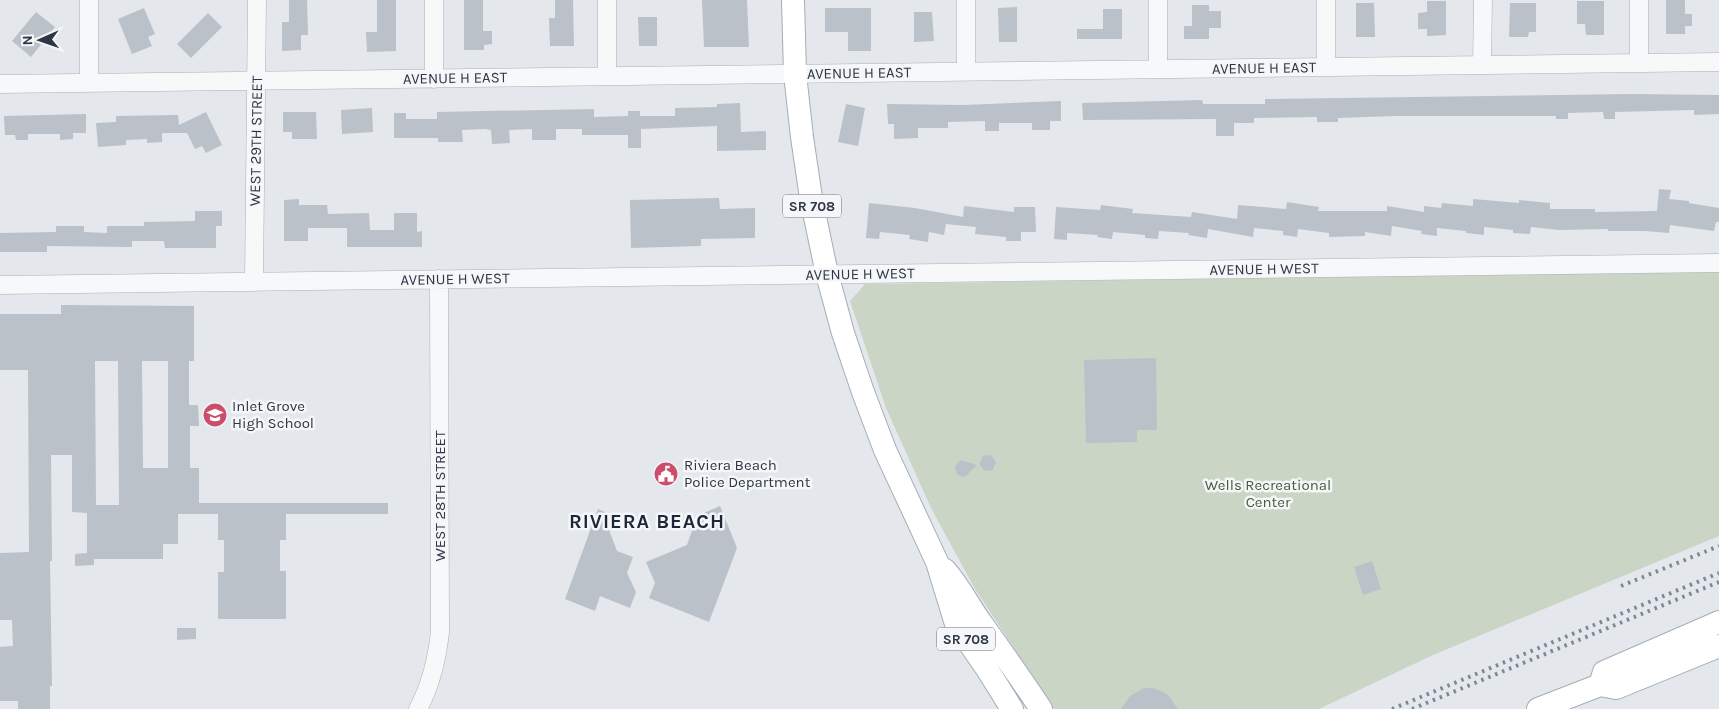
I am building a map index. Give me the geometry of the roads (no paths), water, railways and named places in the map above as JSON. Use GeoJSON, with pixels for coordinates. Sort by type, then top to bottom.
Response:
{"type":"FeatureCollection","features":[{"type":"Feature","properties":{"kind":"main road","name":"SR 708"},"geometry":{"type":"LineString","coordinates":[[793,0],[795,74],[811,198],[827,274],[843,333],[885,450],[937,562],[956,624],[1012,709]]}},
{"type":"Feature","properties":{"kind":"main road","name":"SR 708"},"geometry":{"type":"LineString","coordinates":[[937,562],[956,582],[1041,709]]}},
{"type":"Feature","properties":{"kind":"main road"},"geometry":{"type":"LineString","coordinates":[[1600,685],[1604,672],[1719,622]]}},
{"type":"Feature","properties":{"kind":"main road"},"geometry":{"type":"LineString","coordinates":[[1538,709],[1600,685],[1616,688],[1719,646]]}},
{"type":"Feature","properties":{"kind":"street"},"geometry":{"type":"LineString","coordinates":[[89,0],[89,83]]}},
{"type":"Feature","properties":{"kind":"street","name":"WEST 29TH STREET"},"geometry":{"type":"LineString","coordinates":[[254,282],[257,0]]}},
{"type":"Feature","properties":{"kind":"street"},"geometry":{"type":"LineString","coordinates":[[434,0],[434,79]]}},
{"type":"Feature","properties":{"kind":"street"},"geometry":{"type":"LineString","coordinates":[[607,0],[607,76]]}},
{"type":"Feature","properties":{"kind":"street"},"geometry":{"type":"LineString","coordinates":[[966,0],[966,71]]}},
{"type":"Feature","properties":{"kind":"street"},"geometry":{"type":"LineString","coordinates":[[1158,0],[1158,69]]}},
{"type":"Feature","properties":{"kind":"street"},"geometry":{"type":"LineString","coordinates":[[1326,0],[1326,67]]}},
{"type":"Feature","properties":{"kind":"street"},"geometry":{"type":"LineString","coordinates":[[1482,65],[1483,0]]}},
{"type":"Feature","properties":{"kind":"street"},"geometry":{"type":"LineString","coordinates":[[1639,63],[1640,0]]}},
{"type":"Feature","properties":{"kind":"street","name":"AVENUE H EAST"},"geometry":{"type":"LineString","coordinates":[[0,84],[1719,62]]}},
{"type":"Feature","properties":{"kind":"street","name":"AVENUE H WEST"},"geometry":{"type":"LineString","coordinates":[[0,285],[1719,263]]}},
{"type":"Feature","properties":{"kind":"street","name":"WEST 28TH STREET"},"geometry":{"type":"LineString","coordinates":[[418,709],[431,678],[437,656],[440,632],[439,279]]}},
{"type":"Feature","properties":{"kind":"railway"},"geometry":{"type":"LineString","coordinates":[[1621,586],[1719,546]]}},
{"type":"Feature","properties":{"kind":"railway"},"geometry":{"type":"LineString","coordinates":[[1392,709],[1719,573]]}},
{"type":"Feature","properties":{"kind":"railway"},"geometry":{"type":"LineString","coordinates":[[1412,709],[1719,582]]}},
{"type":"Feature","properties":{"kind":"place","name":"Inlet Grove High School"},"geometry":{"type":"Point","coordinates":[215,415]}},
{"type":"Feature","properties":{"kind":"place","name":"Riviera Beach Police Department"},"geometry":{"type":"Point","coordinates":[666,474]}},
{"type":"Feature","properties":{"kind":"district","name":"RIVIERA BEACH"},"geometry":{"type":"Point","coordinates":[647,521]}},
{"type":"Feature","properties":{"kind":"park label","name":"Wells Recreational Center"},"geometry":{"type":"Point","coordinates":[1268,494]}}]}
